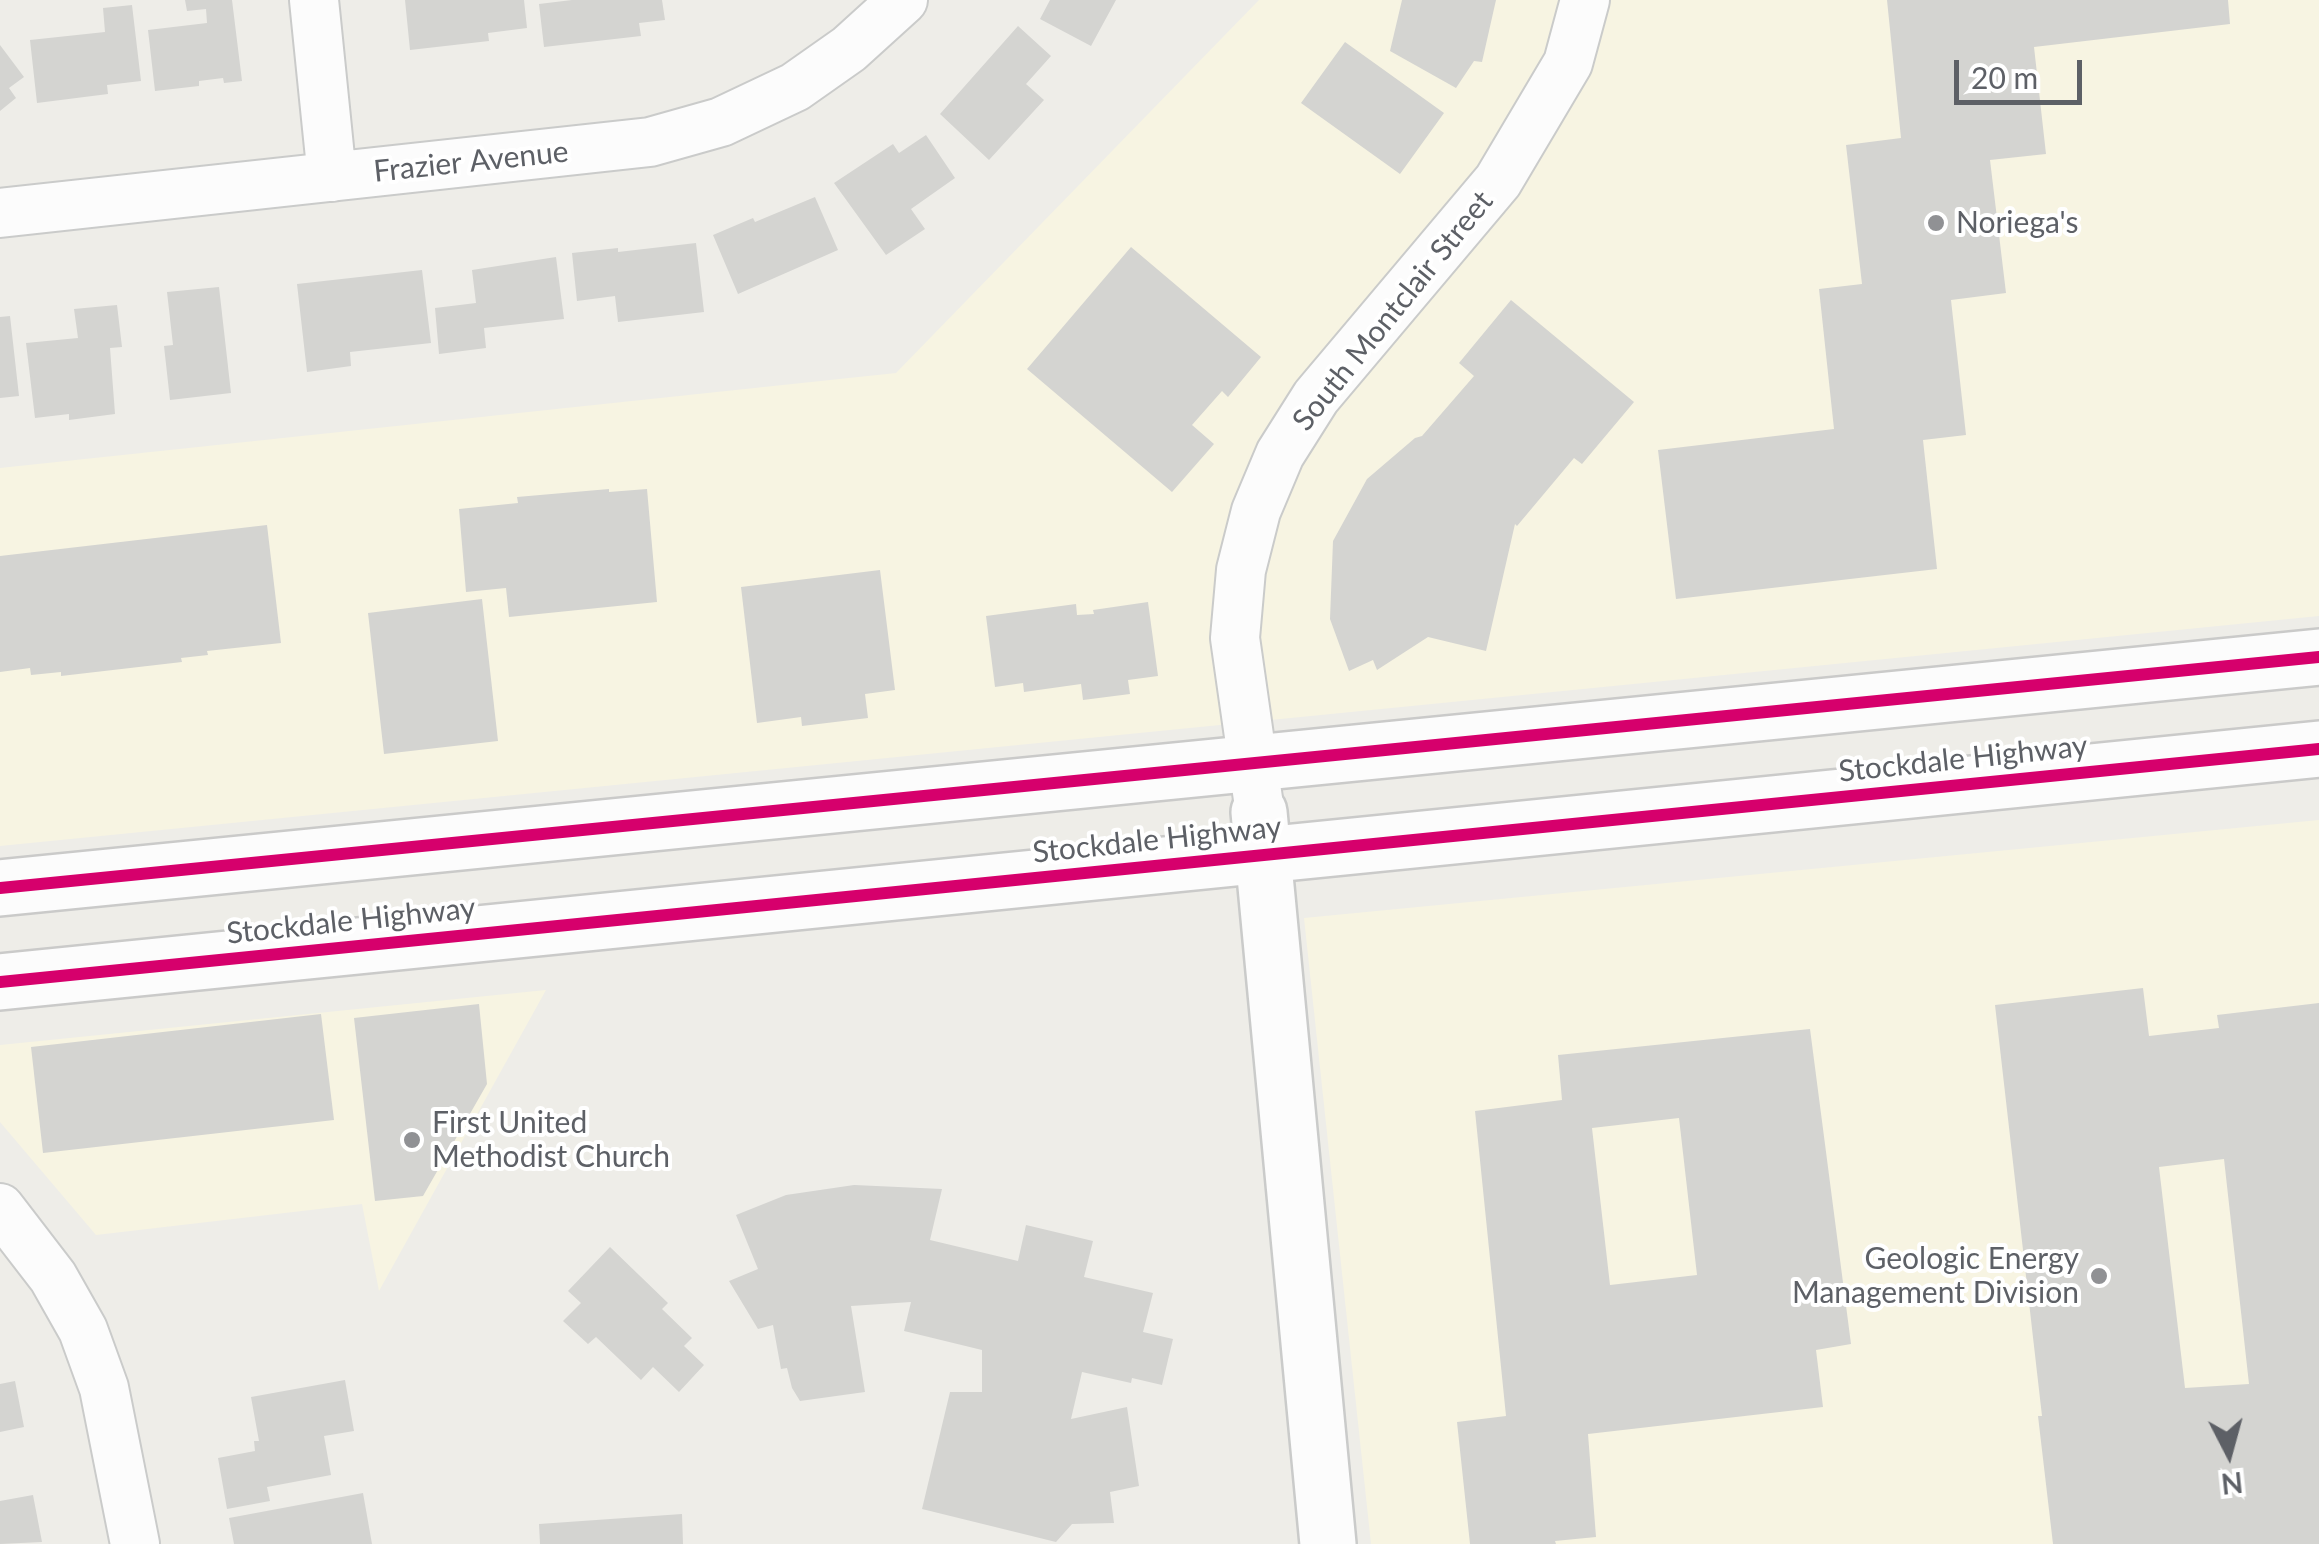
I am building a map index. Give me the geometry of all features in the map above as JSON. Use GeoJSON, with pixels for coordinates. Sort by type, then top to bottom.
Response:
{"type":"FeatureCollection","features":[{"type":"Feature","properties":{"kind":"main road","name":"Stockdale Highway"},"geometry":{"type":"LineString","coordinates":[[0,982],[1259,811],[2319,657]]}},
{"type":"Feature","properties":{"kind":"main road","name":"Stockdale Highway"},"geometry":{"type":"LineString","coordinates":[[0,888],[2319,749]]}},
{"type":"Feature","properties":{"kind":"main road"},"geometry":{"type":"LineString","coordinates":[[1259,811],[1328,1544]]}},
{"type":"Feature","properties":{"kind":"street"},"geometry":{"type":"LineString","coordinates":[[314,0],[332,178]]}},
{"type":"Feature","properties":{"kind":"street","name":"Frazier Avenue"},"geometry":{"type":"LineString","coordinates":[[0,213],[650,142],[722,122],[795,86],[849,50],[902,0]]}},
{"type":"Feature","properties":{"kind":"street","name":"South Montclair Street"},"geometry":{"type":"LineString","coordinates":[[1259,811],[1235,638],[1241,570],[1256,511],[1280,454],[1316,396],[1498,181],[1568,63],[1585,0]]}},
{"type":"Feature","properties":{"kind":"street"},"geometry":{"type":"LineString","coordinates":[[0,1208],[53,1277],[83,1330],[104,1388],[135,1544]]}},
{"type":"Feature","properties":{"kind":"shaded area"},"geometry":{"type":"Polygon","coordinates":[[[1259,0],[2319,0],[2319,616],[0,846],[0,468],[896,373],[1259,0]]]}},
{"type":"Feature","properties":{"kind":"shaded area"},"geometry":{"type":"Polygon","coordinates":[[[2319,820],[2319,1544],[1371,1544],[1304,918],[2319,820]]]}},
{"type":"Feature","properties":{"kind":"shaded area"},"geometry":{"type":"Polygon","coordinates":[[[546,990],[379,1291],[362,1204],[96,1235],[0,1122],[0,1045],[546,990]]]}},
{"type":"Feature","properties":{"kind":"building"},"geometry":{"type":"Polygon","coordinates":[[[185,0],[232,0],[242,81],[224,83],[223,78],[199,81],[199,86],[155,91],[148,30],[207,23],[206,9],[187,11],[185,0]]]}},
{"type":"Feature","properties":{"kind":"building"},"geometry":{"type":"Polygon","coordinates":[[[405,0],[524,0],[527,28],[488,33],[489,41],[410,50],[405,0]]]}},
{"type":"Feature","properties":{"kind":"building"},"geometry":{"type":"Polygon","coordinates":[[[662,0],[665,20],[639,23],[641,36],[544,47],[539,4],[662,0]]]}},
{"type":"Feature","properties":{"kind":"building"},"geometry":{"type":"Polygon","coordinates":[[[1050,0],[1116,0],[1091,46],[1040,19],[1050,0]]]}},
{"type":"Feature","properties":{"kind":"building"},"geometry":{"type":"Polygon","coordinates":[[[1402,0],[1496,0],[1482,62],[1474,61],[1456,88],[1390,51],[1402,0]]]}},
{"type":"Feature","properties":{"kind":"building"},"geometry":{"type":"Polygon","coordinates":[[[1887,0],[2228,0],[2230,24],[2034,47],[2046,154],[1990,160],[2006,293],[1951,300],[1966,435],[1923,440],[1937,569],[1676,599],[1658,450],[1834,429],[1819,289],[1862,284],[1846,145],[1901,138],[1887,0]]]}},
{"type":"Feature","properties":{"kind":"building"},"geometry":{"type":"Polygon","coordinates":[[[132,5],[141,81],[107,85],[108,94],[37,103],[30,40],[105,32],[103,8],[132,5]]]}},
{"type":"Feature","properties":{"kind":"building"},"geometry":{"type":"Polygon","coordinates":[[[1018,26],[1051,56],[1026,84],[1044,100],[989,160],[940,114],[1018,26]]]}},
{"type":"Feature","properties":{"kind":"building"},"geometry":{"type":"Polygon","coordinates":[[[1345,42],[1444,113],[1400,174],[1301,103],[1345,42]]]}},
{"type":"Feature","properties":{"kind":"building"},"geometry":{"type":"Polygon","coordinates":[[[0,45],[24,77],[9,88],[16,98],[0,111],[0,45]]]}},
{"type":"Feature","properties":{"kind":"building"},"geometry":{"type":"Polygon","coordinates":[[[926,135],[955,178],[911,209],[925,229],[886,255],[834,183],[893,144],[899,153],[926,135]]]}},
{"type":"Feature","properties":{"kind":"building"},"geometry":{"type":"Polygon","coordinates":[[[815,197],[838,250],[738,294],[713,235],[815,197]]]}},
{"type":"Feature","properties":{"kind":"building"},"geometry":{"type":"Polygon","coordinates":[[[696,243],[704,312],[618,322],[615,296],[577,301],[572,253],[696,243]]]}},
{"type":"Feature","properties":{"kind":"building"},"geometry":{"type":"Polygon","coordinates":[[[1131,247],[1261,357],[1228,397],[1222,391],[1192,425],[1214,444],[1172,492],[1027,369],[1131,247]]]}},
{"type":"Feature","properties":{"kind":"building"},"geometry":{"type":"Polygon","coordinates":[[[556,257],[564,319],[484,328],[486,348],[439,354],[435,308],[476,303],[472,270],[556,257]]]}},
{"type":"Feature","properties":{"kind":"building"},"geometry":{"type":"Polygon","coordinates":[[[422,270],[431,343],[350,352],[351,366],[307,372],[297,284],[422,270]]]}},
{"type":"Feature","properties":{"kind":"building"},"geometry":{"type":"Polygon","coordinates":[[[219,287],[231,393],[170,400],[164,346],[173,345],[167,292],[219,287]]]}},
{"type":"Feature","properties":{"kind":"building"},"geometry":{"type":"Polygon","coordinates":[[[1511,300],[1634,402],[1582,464],[1574,458],[1515,524],[1486,651],[1428,637],[1377,670],[1373,660],[1349,671],[1330,619],[1333,541],[1367,479],[1422,436],[1474,376],[1459,363],[1511,300]]]}},
{"type":"Feature","properties":{"kind":"building"},"geometry":{"type":"Polygon","coordinates":[[[117,305],[122,347],[110,348],[115,414],[69,420],[69,414],[35,418],[26,343],[78,338],[74,309],[117,305]]]}},
{"type":"Feature","properties":{"kind":"building"},"geometry":{"type":"Polygon","coordinates":[[[10,316],[19,396],[0,398],[0,317],[10,316]]]}},
{"type":"Feature","properties":{"kind":"building"},"geometry":{"type":"Polygon","coordinates":[[[647,489],[657,602],[509,617],[506,588],[466,592],[459,509],[518,503],[517,497],[647,489]]]}},
{"type":"Feature","properties":{"kind":"building"},"geometry":{"type":"Polygon","coordinates":[[[267,525],[281,643],[207,651],[208,655],[181,658],[182,662],[61,676],[61,672],[31,675],[30,668],[0,672],[0,556],[267,525]]]}},
{"type":"Feature","properties":{"kind":"building"},"geometry":{"type":"Polygon","coordinates":[[[880,570],[895,690],[865,694],[868,718],[802,726],[801,717],[757,723],[741,587],[880,570]]]}},
{"type":"Feature","properties":{"kind":"building"},"geometry":{"type":"Polygon","coordinates":[[[482,599],[498,741],[384,754],[368,613],[482,599]]]}},
{"type":"Feature","properties":{"kind":"building"},"geometry":{"type":"Polygon","coordinates":[[[1148,602],[1158,676],[1128,680],[1130,694],[1083,700],[1081,684],[1024,692],[1023,683],[995,687],[986,616],[1076,604],[1077,615],[1094,614],[1093,610],[1148,602]]]}},
{"type":"Feature","properties":{"kind":"building","name":"Geologic Energy Management Division"},"geometry":{"type":"Polygon","coordinates":[[[2143,988],[2149,1036],[2219,1028],[2217,1015],[2319,1003],[2319,1544],[2053,1544],[1995,1005],[2143,988]],[[2224,1159],[2159,1167],[2185,1388],[2249,1384],[2224,1159]]]}},
{"type":"Feature","properties":{"kind":"building","name":"First United Methodist Church"},"geometry":{"type":"Polygon","coordinates":[[[479,1004],[487,1084],[423,1196],[375,1201],[354,1018],[479,1004]]]}},
{"type":"Feature","properties":{"kind":"building"},"geometry":{"type":"Polygon","coordinates":[[[321,1014],[334,1120],[43,1153],[31,1047],[321,1014]]]}},
{"type":"Feature","properties":{"kind":"building"},"geometry":{"type":"Polygon","coordinates":[[[1810,1029],[1851,1344],[1816,1350],[1823,1407],[1588,1434],[1596,1537],[1555,1541],[1556,1544],[1470,1544],[1457,1422],[1506,1416],[1475,1111],[1562,1100],[1558,1055],[1810,1029]],[[1679,1118],[1592,1128],[1610,1285],[1697,1275],[1679,1118]]]}},
{"type":"Feature","properties":{"kind":"building","name":"First United Methodist Church"},"geometry":{"type":"Polygon","coordinates":[[[854,1185],[942,1189],[930,1240],[1018,1261],[1026,1225],[1093,1241],[1084,1277],[1153,1293],[1143,1332],[1173,1339],[1162,1385],[1082,1372],[1071,1419],[1127,1407],[1139,1486],[1110,1492],[1114,1523],[1072,1524],[1056,1542],[922,1509],[950,1392],[982,1392],[982,1350],[904,1331],[911,1302],[851,1306],[865,1392],[800,1401],[787,1368],[781,1369],[773,1325],[758,1329],[729,1281],[758,1269],[736,1215],[786,1195],[854,1185]]]}},
{"type":"Feature","properties":{"kind":"building","name":"First United Methodist Church"},"geometry":{"type":"Polygon","coordinates":[[[610,1247],[668,1303],[662,1309],[692,1338],[684,1346],[704,1365],[679,1392],[653,1367],[641,1380],[596,1337],[588,1344],[563,1321],[581,1303],[568,1291],[610,1247]]]}},
{"type":"Feature","properties":{"kind":"building"},"geometry":{"type":"Polygon","coordinates":[[[345,1380],[354,1431],[324,1436],[331,1475],[267,1487],[270,1501],[227,1509],[218,1458],[255,1451],[254,1441],[259,1441],[251,1397],[345,1380]]]}},
{"type":"Feature","properties":{"kind":"building"},"geometry":{"type":"Polygon","coordinates":[[[15,1381],[24,1427],[0,1432],[0,1384],[15,1381]]]}},
{"type":"Feature","properties":{"kind":"building"},"geometry":{"type":"Polygon","coordinates":[[[363,1493],[372,1544],[234,1544],[229,1518],[363,1493]]]}},
{"type":"Feature","properties":{"kind":"building"},"geometry":{"type":"Polygon","coordinates":[[[33,1495],[42,1542],[0,1544],[0,1501],[33,1495]]]}},
{"type":"Feature","properties":{"kind":"building"},"geometry":{"type":"Polygon","coordinates":[[[682,1514],[683,1544],[540,1544],[539,1524],[682,1514]]]}},
{"type":"Feature","properties":{"kind":"cycle path"},"geometry":{"type":"LineString","coordinates":[[0,888],[2319,657]]}},
{"type":"Feature","properties":{"kind":"cycle path"},"geometry":{"type":"LineString","coordinates":[[0,982],[2319,749]]}},
{"type":"Feature","properties":{"kind":"place","name":"Noriega's"},"geometry":{"type":"Point","coordinates":[1936,223]}},
{"type":"Feature","properties":{"kind":"place","name":"First United Methodist Church"},"geometry":{"type":"Point","coordinates":[412,1140]}},
{"type":"Feature","properties":{"kind":"place","name":"Geologic Energy Management Division"},"geometry":{"type":"Point","coordinates":[2099,1276]}}]}
